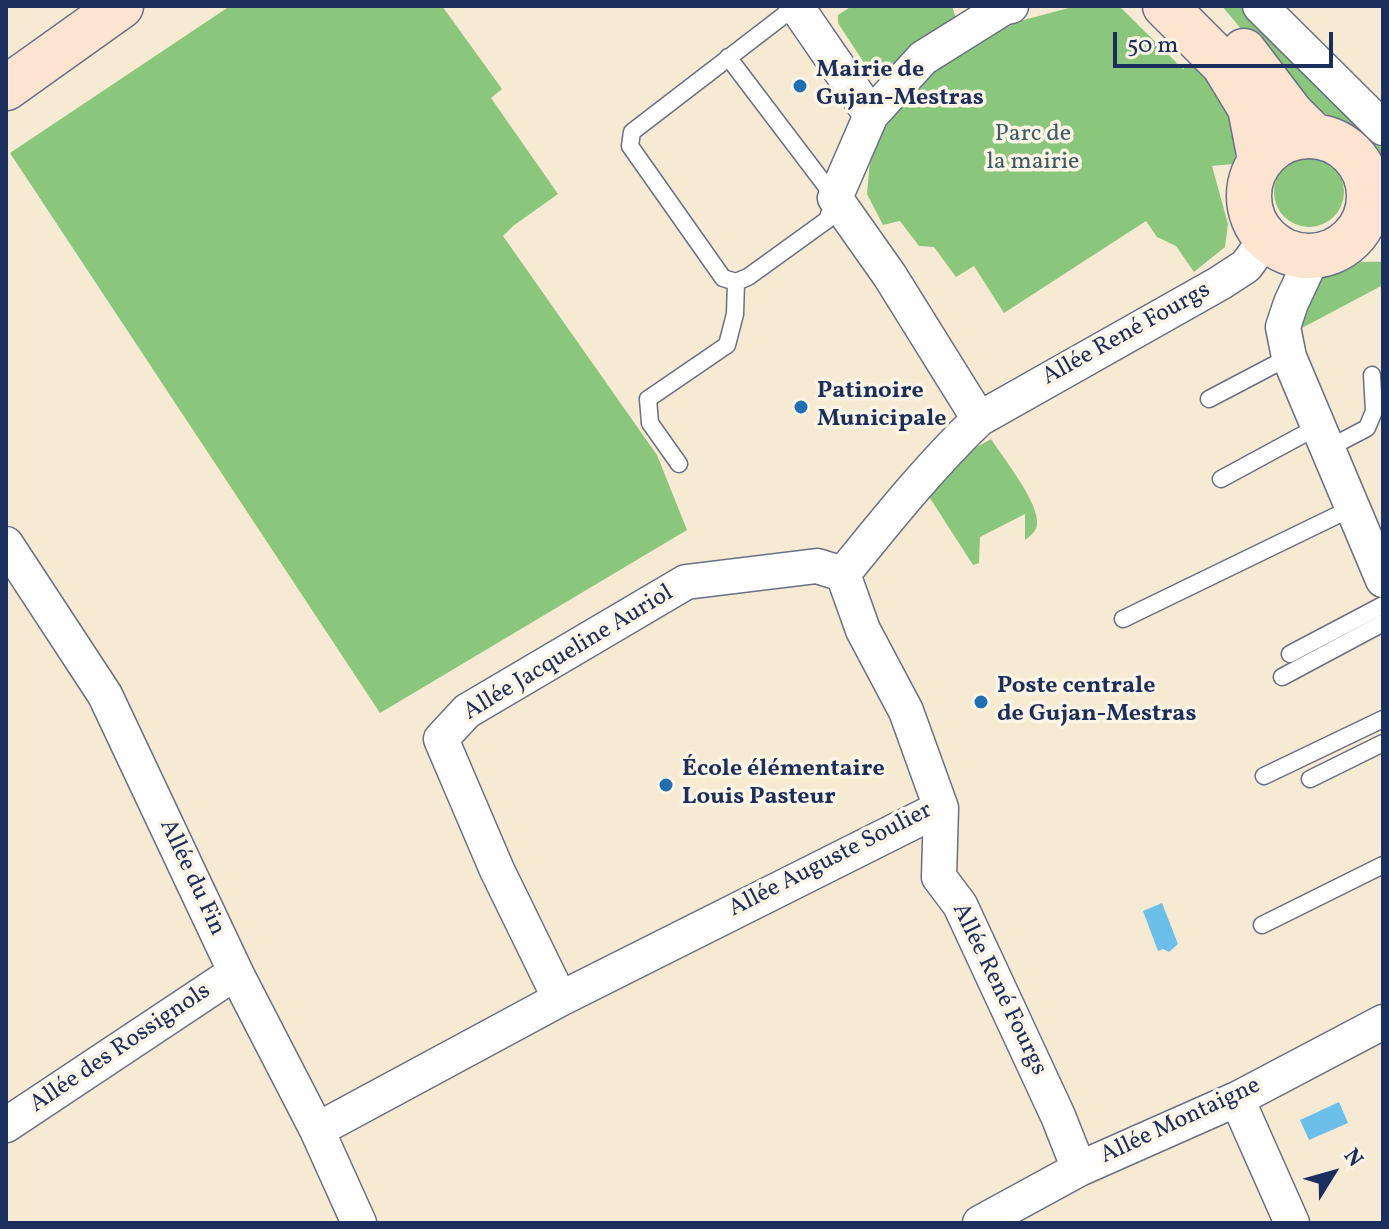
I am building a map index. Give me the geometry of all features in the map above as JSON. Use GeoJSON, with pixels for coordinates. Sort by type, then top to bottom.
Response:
{"type":"FeatureCollection","features":[{"type":"Feature","properties":{"kind":"main road"},"geometry":{"type":"LineString","coordinates":[[6,88],[121,6]]}},
{"type":"Feature","properties":{"kind":"main road"},"geometry":{"type":"LineString","coordinates":[[1165,6],[1224,65],[1250,108],[1260,159]]}},
{"type":"Feature","properties":{"kind":"main road"},"geometry":{"type":"LineString","coordinates":[[1201,6],[1242,49],[1291,113],[1313,135]]}},
{"type":"Feature","properties":{"kind":"main road"},"geometry":{"type":"LineString","coordinates":[[1313,135],[1333,140],[1350,151],[1362,167],[1369,186],[1368,206],[1372,228],[1333,252],[1313,256],[1279,248],[1266,239],[1249,209],[1248,191],[1260,159],[1275,145],[1293,137],[1313,135]]}},
{"type":"Feature","properties":{"kind":"street"},"geometry":{"type":"LineString","coordinates":[[796,6],[871,115]]}},
{"type":"Feature","properties":{"kind":"street"},"geometry":{"type":"LineString","coordinates":[[843,574],[894,510],[979,419],[890,276],[835,198],[871,115],[923,58],[1011,6]]}},
{"type":"Feature","properties":{"kind":"street"},"geometry":{"type":"LineString","coordinates":[[1260,6],[1383,128]]}},
{"type":"Feature","properties":{"kind":"street","name":"Allée René Fourgs"},"geometry":{"type":"LineString","coordinates":[[979,419],[1220,283],[1246,266],[1266,239]]}},
{"type":"Feature","properties":{"kind":"street"},"geometry":{"type":"LineString","coordinates":[[1313,256],[1283,327],[1289,357],[1383,580]]}},
{"type":"Feature","properties":{"kind":"street","name":"Allée du Fin"},"geometry":{"type":"LineString","coordinates":[[6,544],[105,695],[237,975],[317,1130],[359,1223]]}},
{"type":"Feature","properties":{"kind":"street","name":"Allée Jacqueline Auriol"},"geometry":{"type":"LineString","coordinates":[[560,999],[497,870],[441,739],[467,711],[686,582],[817,566],[843,574]]}},
{"type":"Feature","properties":{"kind":"street","name":"Allée Auguste Soulier"},"geometry":{"type":"LineString","coordinates":[[317,1130],[560,999],[941,808],[906,711],[863,630],[843,574]]}},
{"type":"Feature","properties":{"kind":"street","name":"Allée René Fourgs"},"geometry":{"type":"LineString","coordinates":[[941,808],[939,877],[960,905],[1058,1116],[1079,1169]]}},
{"type":"Feature","properties":{"kind":"street","name":"Allée des Rossignols"},"geometry":{"type":"LineString","coordinates":[[6,1125],[224,980],[237,975]]}},
{"type":"Feature","properties":{"kind":"street","name":"Allée Montaigne"},"geometry":{"type":"LineString","coordinates":[[980,1223],[1079,1169],[1237,1099],[1383,1022]]}},
{"type":"Feature","properties":{"kind":"street"},"geometry":{"type":"LineString","coordinates":[[1237,1099],[1292,1223]]}},
{"type":"Feature","properties":{"kind":"lane"},"geometry":{"type":"LineString","coordinates":[[728,57],[835,198],[827,220],[748,277],[736,282],[723,278],[630,146],[632,132],[728,57],[796,6]]}},
{"type":"Feature","properties":{"kind":"lane"},"geometry":{"type":"LineString","coordinates":[[679,464],[650,423],[648,399],[727,345],[735,314],[736,282]]}},
{"type":"Feature","properties":{"kind":"lane"},"geometry":{"type":"LineString","coordinates":[[1209,399],[1289,357]]}},
{"type":"Feature","properties":{"kind":"lane"},"geometry":{"type":"LineString","coordinates":[[1221,479],[1322,438],[1367,428],[1374,411],[1372,375]]}},
{"type":"Feature","properties":{"kind":"lane"},"geometry":{"type":"LineString","coordinates":[[1123,619],[1352,508]]}},
{"type":"Feature","properties":{"kind":"lane"},"geometry":{"type":"LineString","coordinates":[[1290,654],[1383,605]]}},
{"type":"Feature","properties":{"kind":"lane"},"geometry":{"type":"LineString","coordinates":[[1282,677],[1383,623]]}},
{"type":"Feature","properties":{"kind":"lane"},"geometry":{"type":"LineString","coordinates":[[1264,776],[1383,719]]}},
{"type":"Feature","properties":{"kind":"lane"},"geometry":{"type":"LineString","coordinates":[[1310,779],[1383,743]]}},
{"type":"Feature","properties":{"kind":"lane"},"geometry":{"type":"LineString","coordinates":[[1262,925],[1383,865]]}},
{"type":"Feature","properties":{"kind":"green space"},"geometry":{"type":"Polygon","coordinates":[[[230,6],[442,6],[502,89],[491,98],[558,194],[503,236],[657,455],[687,530],[380,713],[10,153],[230,6]]]}},
{"type":"Feature","properties":{"kind":"green space"},"geometry":{"type":"Polygon","coordinates":[[[852,6],[952,6],[956,19],[883,74],[870,72],[838,23],[838,15],[852,6]]]}},
{"type":"Feature","properties":{"kind":"green space","name":"Parc de la mairie"},"geometry":{"type":"Polygon","coordinates":[[[1076,6],[1119,6],[1183,69],[1199,59],[1243,129],[1233,164],[1212,166],[1228,224],[1225,247],[1194,272],[1176,246],[1157,237],[1146,221],[1004,313],[974,266],[956,277],[934,247],[919,246],[900,221],[883,225],[867,194],[870,160],[894,107],[928,74],[973,44],[1020,21],[1076,6]]]}},
{"type":"Feature","properties":{"kind":"green space"},"geometry":{"type":"Polygon","coordinates":[[[1222,6],[1244,6],[1383,149],[1383,167],[1368,142],[1349,124],[1310,107],[1290,88],[1222,6]]]}},
{"type":"Feature","properties":{"kind":"green space"},"geometry":{"type":"Polygon","coordinates":[[[1309,157],[1334,167],[1344,192],[1334,217],[1309,227],[1284,217],[1274,192],[1284,167],[1309,157]]]}},
{"type":"Feature","properties":{"kind":"green space"},"geometry":{"type":"Polygon","coordinates":[[[1383,262],[1383,285],[1300,329],[1306,295],[1322,275],[1341,266],[1383,262]]]}},
{"type":"Feature","properties":{"kind":"green space"},"geometry":{"type":"Polygon","coordinates":[[[991,439],[1027,493],[1037,525],[1025,540],[1025,514],[980,537],[979,563],[973,565],[926,492],[958,458],[991,439]]]}},
{"type":"Feature","properties":{"kind":"water"},"geometry":{"type":"Polygon","coordinates":[[[1162,903],[1178,944],[1169,952],[1163,949],[1158,951],[1143,911],[1162,903]]]}},
{"type":"Feature","properties":{"kind":"water"},"geometry":{"type":"Polygon","coordinates":[[[1339,1102],[1348,1123],[1309,1140],[1300,1120],[1339,1102]]]}},
{"type":"Feature","properties":{"kind":"place","name":"Mairie de Gujan-Mestras"},"geometry":{"type":"Point","coordinates":[800,86]}},
{"type":"Feature","properties":{"kind":"place","name":"Patinoire Municipale"},"geometry":{"type":"Point","coordinates":[801,407]}},
{"type":"Feature","properties":{"kind":"place","name":"Poste centrale de Gujan-Mestras"},"geometry":{"type":"Point","coordinates":[981,702]}},
{"type":"Feature","properties":{"kind":"place","name":"École élémentaire Louis Pasteur"},"geometry":{"type":"Point","coordinates":[666,785]}}]}
